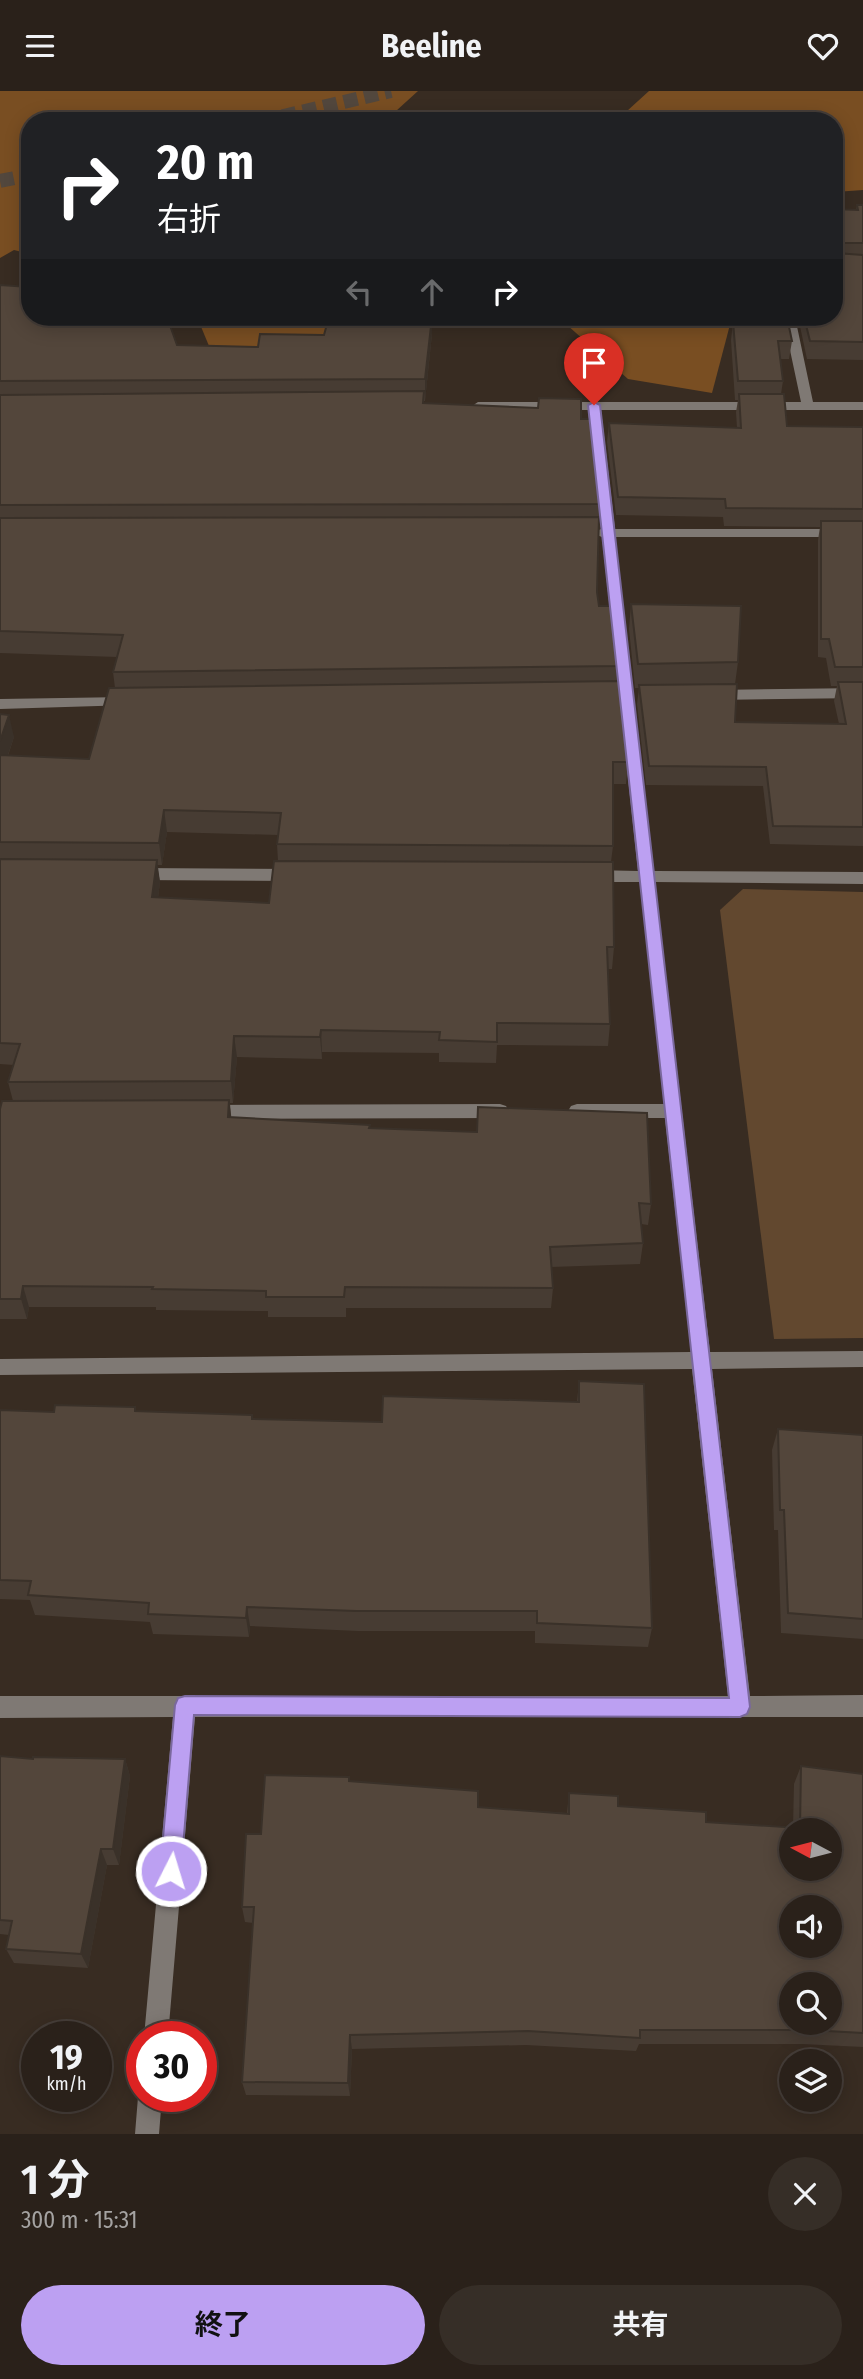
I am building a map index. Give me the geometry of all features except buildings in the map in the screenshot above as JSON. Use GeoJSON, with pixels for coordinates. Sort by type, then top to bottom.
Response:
{"type":"FeatureCollection","features":[{"type":"Feature","properties":{"kind":"street"},"geometry":{"type":"LineString","coordinates":[[791,326],[808,406]]}},
{"type":"Feature","properties":{"kind":"street"},"geometry":{"type":"LineString","coordinates":[[594,405],[740,1707]]}},
{"type":"Feature","properties":{"kind":"street"},"geometry":{"type":"LineString","coordinates":[[470,406],[863,406]]}},
{"type":"Feature","properties":{"kind":"street"},"geometry":{"type":"LineString","coordinates":[[581,533],[863,533]]}},
{"type":"Feature","properties":{"kind":"street"},"geometry":{"type":"LineString","coordinates":[[696,695],[863,693]]}},
{"type":"Feature","properties":{"kind":"street"},"geometry":{"type":"LineString","coordinates":[[0,704],[139,702]]}},
{"type":"Feature","properties":{"kind":"street"},"geometry":{"type":"LineString","coordinates":[[124,874],[316,875]]}},
{"type":"Feature","properties":{"kind":"street"},"geometry":{"type":"LineString","coordinates":[[578,876],[863,878]]}},
{"type":"Feature","properties":{"kind":"street"},"geometry":{"type":"LineString","coordinates":[[192,1112],[522,1111]]}},
{"type":"Feature","properties":{"kind":"street"},"geometry":{"type":"LineString","coordinates":[[563,1111],[673,1111]]}},
{"type":"Feature","properties":{"kind":"street"},"geometry":{"type":"LineString","coordinates":[[0,1367],[863,1359]]}},
{"type":"Feature","properties":{"kind":"street"},"geometry":{"type":"LineString","coordinates":[[157,2021],[185,1705]]}},
{"type":"Feature","properties":{"kind":"street"},"geometry":{"type":"LineString","coordinates":[[0,1707],[863,1706]]}},
{"type":"Feature","properties":{"kind":"street"},"geometry":{"type":"LineString","coordinates":[[147,2134],[149,2112]]}},
{"type":"Feature","properties":{"kind":"shaded area"},"geometry":{"type":"Polygon","coordinates":[[[0,91],[418,91],[395,112],[21,112],[21,252],[14,250],[0,258],[0,91]]]}},
{"type":"Feature","properties":{"kind":"shaded area"},"geometry":{"type":"Polygon","coordinates":[[[649,91],[863,91],[863,190],[843,191],[843,112],[626,112],[649,91]]]}},
{"type":"Feature","properties":{"kind":"shaded area"},"geometry":{"type":"Polygon","coordinates":[[[201,326],[349,326],[303,341],[214,358],[201,326]]]}},
{"type":"Feature","properties":{"kind":"shaded area"},"geometry":{"type":"Polygon","coordinates":[[[568,326],[730,326],[712,393],[628,379],[568,326]]]}},
{"type":"Feature","properties":{"kind":"shaded area"},"geometry":{"type":"Polygon","coordinates":[[[743,889],[863,892],[863,1338],[774,1339],[720,910],[743,889]]]}},
{"type":"Feature","properties":{"kind":"tunnel"},"geometry":{"type":"LineString","coordinates":[[301,112],[391,91]]}},
{"type":"Feature","properties":{"kind":"tunnel"},"geometry":{"type":"LineString","coordinates":[[0,181],[21,177]]}},
{"type":"Feature","properties":{"kind":"route"},"geometry":{"type":"LineString","coordinates":[[171,1871],[185,1705],[740,1707],[594,405]]}}]}
